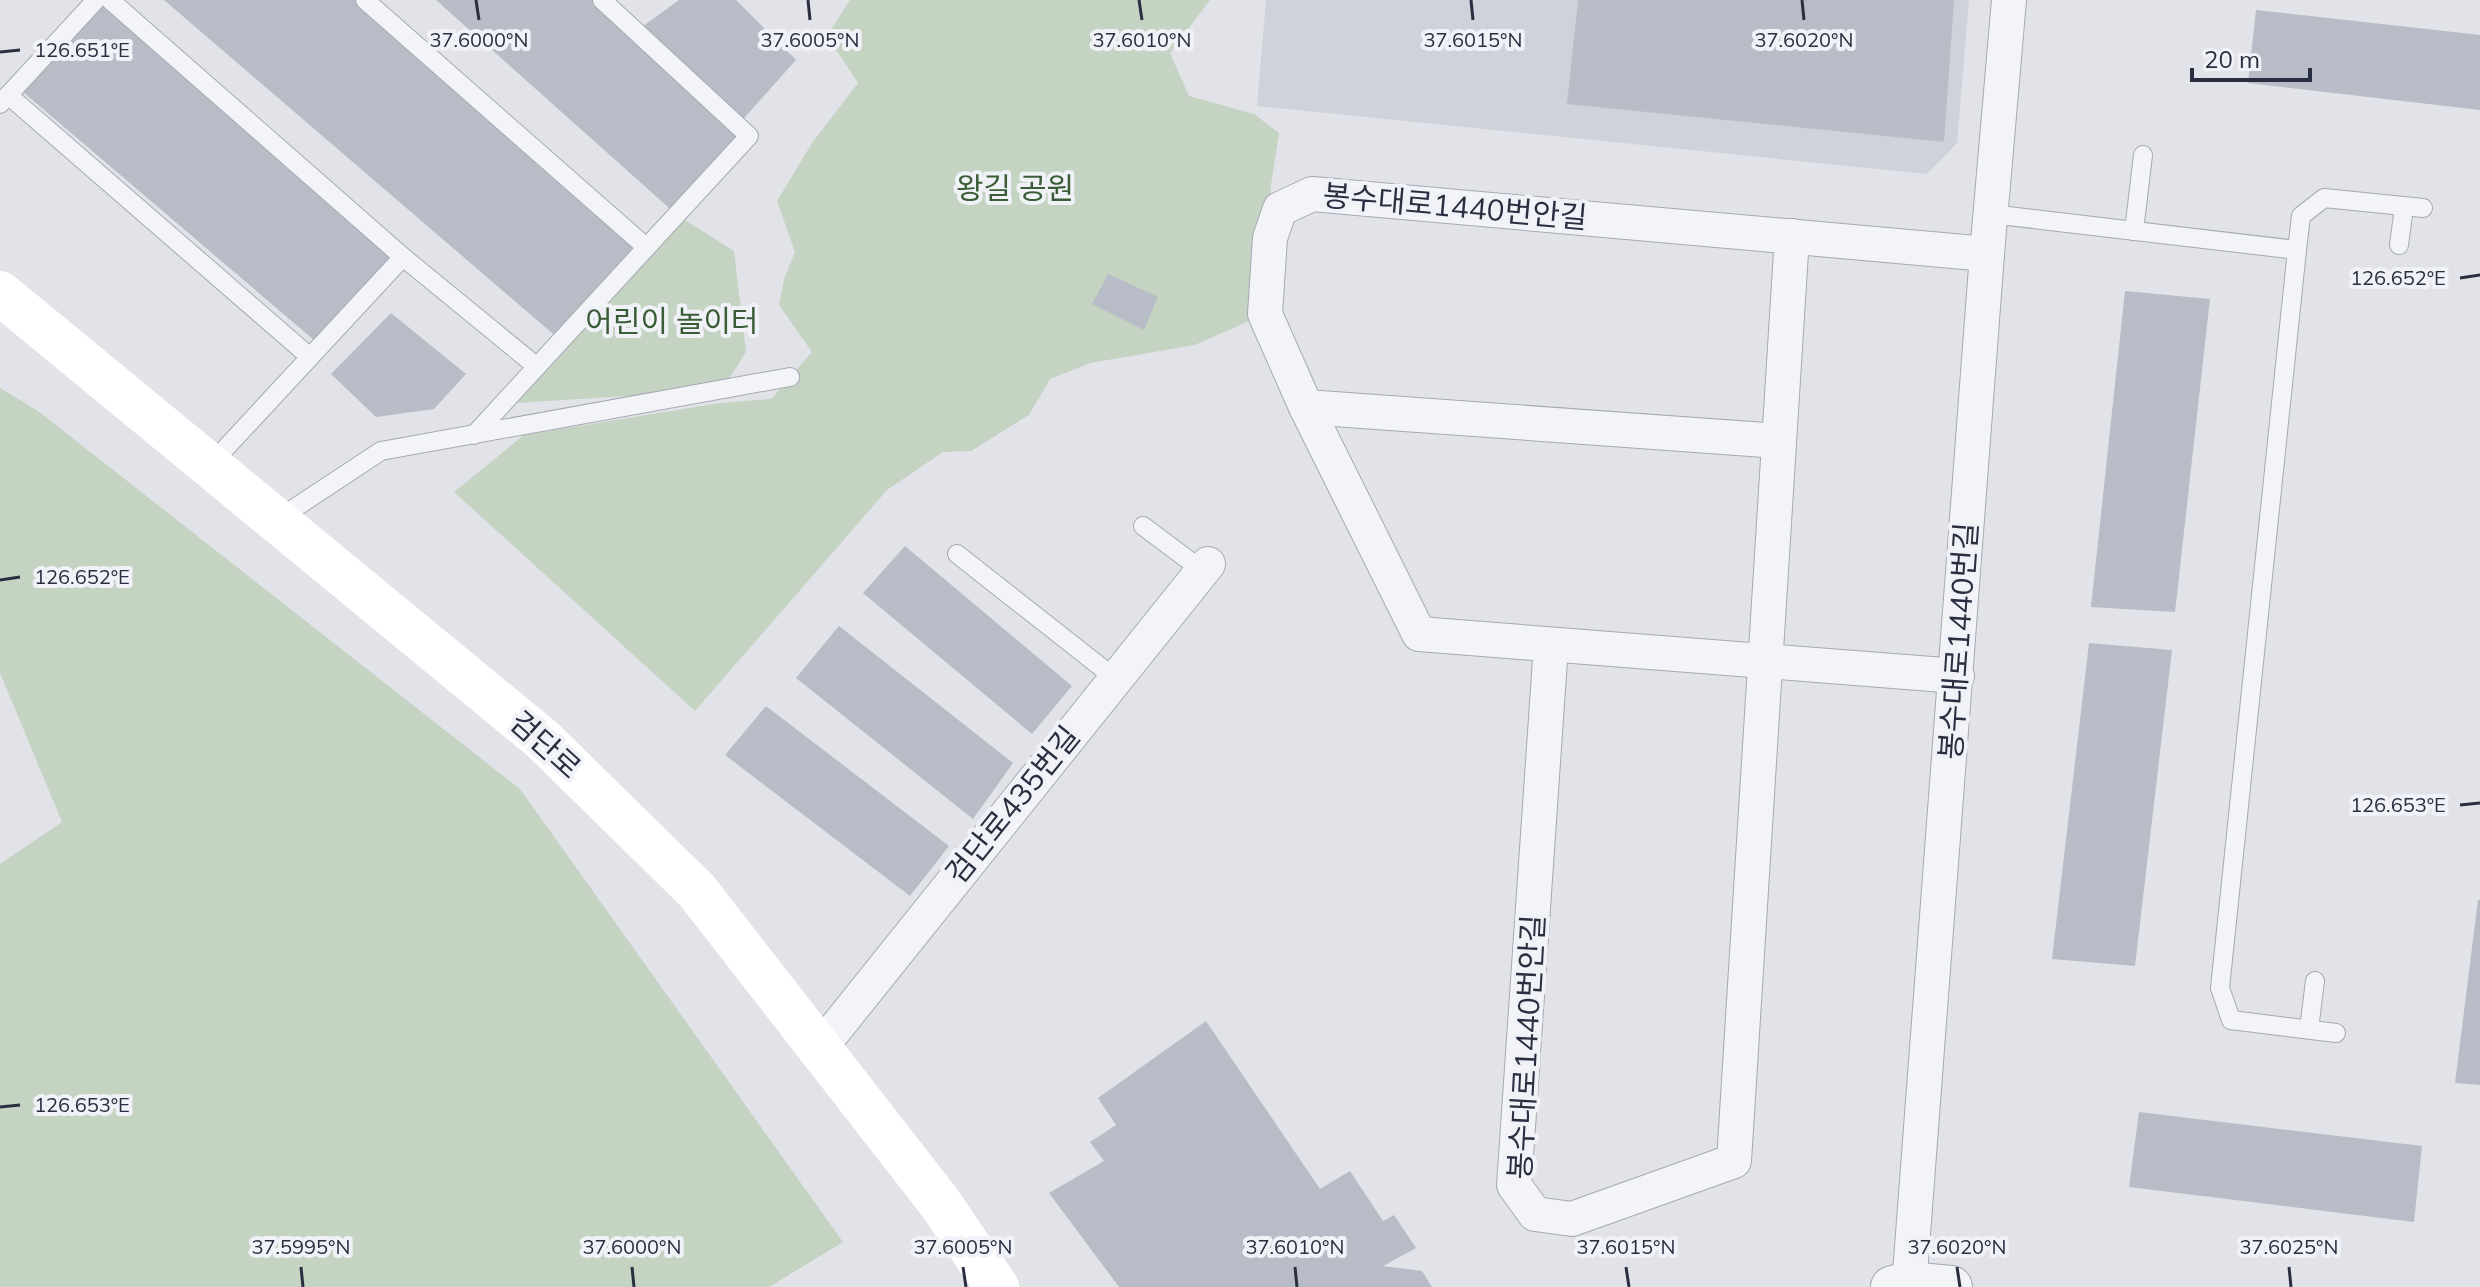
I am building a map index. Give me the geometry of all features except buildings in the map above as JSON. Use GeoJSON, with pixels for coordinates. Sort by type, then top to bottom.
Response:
{"type":"FeatureCollection","features":[{"type":"Feature","properties":{"kind":"main road","name":"검단로"},"geometry":{"type":"LineString","coordinates":[[0,293],[553,750],[697,891],[940,1203],[997,1287]]}},
{"type":"Feature","properties":{"kind":"street","name":"봉수대로1440번길"},"geometry":{"type":"LineString","coordinates":[[1903,1286],[1957,676],[1987,254],[2009,0]]}},
{"type":"Feature","properties":{"kind":"street","name":"봉수대로1440번안길"},"geometry":{"type":"LineString","coordinates":[[1957,676],[1419,634],[1306,407],[1265,314],[1270,238],[1280,209],[1312,194],[1987,254]]}},
{"type":"Feature","properties":{"kind":"street","name":"봉수대로1440번안길"},"geometry":{"type":"LineString","coordinates":[[1551,645],[1514,1185],[1535,1214],[1572,1219],[1734,1161],[1792,236]]}},
{"type":"Feature","properties":{"kind":"street"},"geometry":{"type":"LineString","coordinates":[[1306,407],[1779,441]]}},
{"type":"Feature","properties":{"kind":"street","name":"검단로435번길"},"geometry":{"type":"LineString","coordinates":[[820,1048],[1206,568]]}},
{"type":"Feature","properties":{"kind":"street"},"geometry":{"type":"LineString","coordinates":[[1903,1286],[1951,1287]]}},
{"type":"Feature","properties":{"kind":"lane"},"geometry":{"type":"LineString","coordinates":[[96,0],[4,99],[310,357]]}},
{"type":"Feature","properties":{"kind":"lane"},"geometry":{"type":"LineString","coordinates":[[110,0],[403,257],[536,366]]}},
{"type":"Feature","properties":{"kind":"lane"},"geometry":{"type":"LineString","coordinates":[[365,0],[646,247]]}},
{"type":"Feature","properties":{"kind":"lane"},"geometry":{"type":"LineString","coordinates":[[474,435],[749,136],[610,2]]}},
{"type":"Feature","properties":{"kind":"lane"},"geometry":{"type":"LineString","coordinates":[[2134,231],[2143,155]]}},
{"type":"Feature","properties":{"kind":"lane"},"geometry":{"type":"LineString","coordinates":[[2336,1033],[2231,1020],[2220,988],[2301,216],[2324,198],[2413,208],[2399,245]]}},
{"type":"Feature","properties":{"kind":"lane"},"geometry":{"type":"LineString","coordinates":[[1991,214],[2297,250]]}},
{"type":"Feature","properties":{"kind":"lane"},"geometry":{"type":"LineString","coordinates":[[209,466],[403,257]]}},
{"type":"Feature","properties":{"kind":"lane"},"geometry":{"type":"LineString","coordinates":[[275,521],[381,451],[790,377]]}},
{"type":"Feature","properties":{"kind":"lane"},"geometry":{"type":"LineString","coordinates":[[1143,526],[1206,568]]}},
{"type":"Feature","properties":{"kind":"lane"},"geometry":{"type":"LineString","coordinates":[[957,554],[1116,679]]}},
{"type":"Feature","properties":{"kind":"lane"},"geometry":{"type":"LineString","coordinates":[[2309,1029],[2315,981]]}},
{"type":"Feature","properties":{"kind":"shaded area"},"geometry":{"type":"Polygon","coordinates":[[[1266,0],[1969,0],[1957,143],[1927,174],[1257,106],[1266,0]]]}},
{"type":"Feature","properties":{"kind":"green space","name":"왕길 공원"},"geometry":{"type":"Polygon","coordinates":[[[850,0],[1210,0],[1170,53],[1189,96],[1254,114],[1279,133],[1271,185],[1265,314],[1195,345],[1090,363],[1050,379],[1029,415],[971,451],[943,452],[887,490],[695,711],[454,492],[524,435],[720,403],[771,399],[812,352],[779,305],[784,279],[795,252],[777,201],[812,143],[858,83],[827,36],[850,0]]]}},
{"type":"Feature","properties":{"kind":"green space","name":"어린이 놀이터"},"geometry":{"type":"Polygon","coordinates":[[[677,215],[734,251],[746,352],[722,390],[502,404],[677,215]]]}},
{"type":"Feature","properties":{"kind":"green space"},"geometry":{"type":"Polygon","coordinates":[[[0,388],[38,411],[520,789],[843,1242],[769,1287],[0,1287],[0,864],[62,822],[0,673],[0,388]]]}}]}
